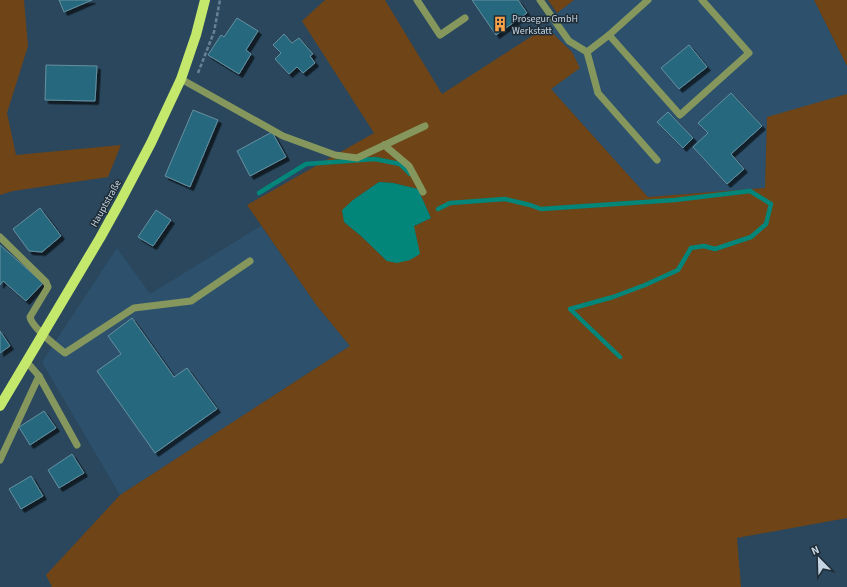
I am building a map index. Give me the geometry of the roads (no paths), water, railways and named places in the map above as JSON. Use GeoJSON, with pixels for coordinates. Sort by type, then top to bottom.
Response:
{"type":"FeatureCollection","features":[{"type":"Feature","properties":{"kind":"main road","name":"Hauptstraße"},"geometry":{"type":"LineString","coordinates":[[0,406],[120,202],[151,143],[181,79],[196,34],[205,0]]}},
{"type":"Feature","properties":{"kind":"lane"},"geometry":{"type":"LineString","coordinates":[[417,0],[440,34],[465,18]]}},
{"type":"Feature","properties":{"kind":"lane"},"geometry":{"type":"LineString","coordinates":[[540,0],[569,41],[587,52],[598,93],[657,160]]}},
{"type":"Feature","properties":{"kind":"lane"},"geometry":{"type":"LineString","coordinates":[[587,52],[609,35],[648,0]]}},
{"type":"Feature","properties":{"kind":"lane"},"geometry":{"type":"LineString","coordinates":[[609,35],[680,115],[749,54],[702,0]]}},
{"type":"Feature","properties":{"kind":"lane"},"geometry":{"type":"LineString","coordinates":[[181,79],[283,136],[335,155],[357,158],[425,126]]}},
{"type":"Feature","properties":{"kind":"lane"},"geometry":{"type":"LineString","coordinates":[[384,145],[409,166],[423,192]]}},
{"type":"Feature","properties":{"kind":"lane"},"geometry":{"type":"LineString","coordinates":[[0,237],[46,282],[48,287],[30,317],[31,321],[43,335],[65,353],[134,308],[191,301],[250,261]]}},
{"type":"Feature","properties":{"kind":"lane"},"geometry":{"type":"LineString","coordinates":[[26,361],[39,376],[78,445]]}},
{"type":"Feature","properties":{"kind":"lane"},"geometry":{"type":"LineString","coordinates":[[0,460],[39,376]]}},
{"type":"Feature","properties":{"kind":"waterway"},"geometry":{"type":"LineString","coordinates":[[259,193],[306,164],[375,159],[400,164],[410,174]]}},
{"type":"Feature","properties":{"kind":"waterway"},"geometry":{"type":"LineString","coordinates":[[438,209],[450,203],[505,199],[541,209],[675,200],[750,191],[771,204],[766,224],[751,237],[715,249],[704,246],[691,248],[678,270],[613,297],[570,309],[620,357]]}},
{"type":"Feature","properties":{"kind":"place","name":"Prosegur GmbH Werkstatt"},"geometry":{"type":"Point","coordinates":[500,24]}}]}
